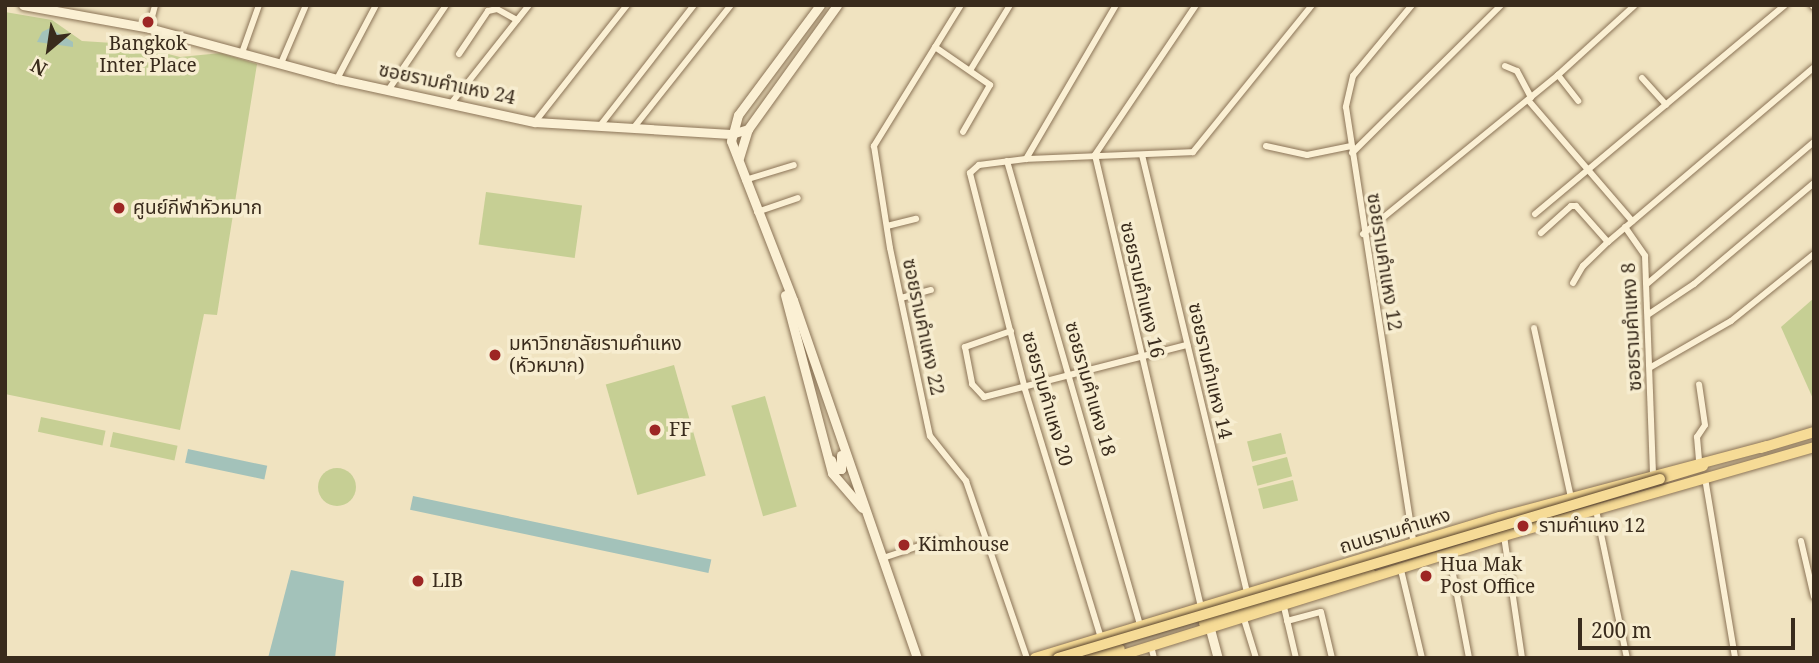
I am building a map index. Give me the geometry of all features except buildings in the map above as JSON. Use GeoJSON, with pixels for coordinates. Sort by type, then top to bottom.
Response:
{"type":"FeatureCollection","features":[{"type":"Feature","properties":{"kind":"main road","name":"ซอยรามคำแหง 24"},"geometry":{"type":"LineString","coordinates":[[25,5],[149,28],[243,50],[337,79],[453,101],[535,122],[599,127],[635,126],[731,134]]}},
{"type":"Feature","properties":{"kind":"main road"},"geometry":{"type":"LineString","coordinates":[[820,5],[738,115],[731,134],[745,180],[780,266],[917,658]]}},
{"type":"Feature","properties":{"kind":"main road"},"geometry":{"type":"LineString","coordinates":[[739,163],[740,145],[748,129],[837,5]]}},
{"type":"Feature","properties":{"kind":"main road"},"geometry":{"type":"LineString","coordinates":[[801,29],[801,37],[812,38]]}},
{"type":"Feature","properties":{"kind":"main road"},"geometry":{"type":"LineString","coordinates":[[738,115],[716,131],[739,163]]}},
{"type":"Feature","properties":{"kind":"main road"},"geometry":{"type":"LineString","coordinates":[[731,134],[748,129]]}},
{"type":"Feature","properties":{"kind":"main road"},"geometry":{"type":"LineString","coordinates":[[780,266],[835,481],[866,514]]}},
{"type":"Feature","properties":{"kind":"main road"},"geometry":{"type":"LineString","coordinates":[[828,403],[844,466],[834,468],[828,454]]}},
{"type":"Feature","properties":{"kind":"main road","name":"ถนนรามคำแหง"},"geometry":{"type":"LineString","coordinates":[[1035,658],[1571,497],[1814,432]]}},
{"type":"Feature","properties":{"kind":"main road","name":"ถนนรามคำแหง"},"geometry":{"type":"LineString","coordinates":[[1058,658],[1657,476],[1699,460],[1767,446]]}},
{"type":"Feature","properties":{"kind":"main road","name":"ถนนรามคำแหง"},"geometry":{"type":"LineString","coordinates":[[1090,658],[1356,578],[1814,447]]}},
{"type":"Feature","properties":{"kind":"main road","name":"ถนนรามคำแหง"},"geometry":{"type":"LineString","coordinates":[[1113,658],[1284,607],[1446,554]]}},
{"type":"Feature","properties":{"kind":"main road"},"geometry":{"type":"LineString","coordinates":[[1210,629],[1218,658]]}},
{"type":"Feature","properties":{"kind":"main road"},"geometry":{"type":"LineString","coordinates":[[1080,644],[1084,658]]}},
{"type":"Feature","properties":{"kind":"street"},"geometry":{"type":"LineString","coordinates":[[149,28],[155,5]]}},
{"type":"Feature","properties":{"kind":"street"},"geometry":{"type":"LineString","coordinates":[[243,50],[258,5]]}},
{"type":"Feature","properties":{"kind":"street"},"geometry":{"type":"LineString","coordinates":[[282,61],[306,5]]}},
{"type":"Feature","properties":{"kind":"street"},"geometry":{"type":"LineString","coordinates":[[337,79],[376,5]]}},
{"type":"Feature","properties":{"kind":"street"},"geometry":{"type":"LineString","coordinates":[[389,89],[446,5]]}},
{"type":"Feature","properties":{"kind":"street"},"geometry":{"type":"LineString","coordinates":[[453,101],[529,5]]}},
{"type":"Feature","properties":{"kind":"street"},"geometry":{"type":"LineString","coordinates":[[535,122],[627,5]]}},
{"type":"Feature","properties":{"kind":"street"},"geometry":{"type":"LineString","coordinates":[[599,127],[694,5]]}},
{"type":"Feature","properties":{"kind":"street"},"geometry":{"type":"LineString","coordinates":[[635,126],[731,5]]}},
{"type":"Feature","properties":{"kind":"street","name":"ซอยรามคำแหง 22"},"geometry":{"type":"LineString","coordinates":[[961,5],[874,146],[887,226],[930,436],[966,481],[1027,658]]}},
{"type":"Feature","properties":{"kind":"street"},"geometry":{"type":"LineString","coordinates":[[971,69],[1010,5]]}},
{"type":"Feature","properties":{"kind":"street"},"geometry":{"type":"LineString","coordinates":[[1026,159],[1116,5]]}},
{"type":"Feature","properties":{"kind":"street"},"geometry":{"type":"LineString","coordinates":[[1095,155],[1196,5]]}},
{"type":"Feature","properties":{"kind":"street","name":"ซอยรามคำแหง 12"},"geometry":{"type":"LineString","coordinates":[[1412,5],[1348,84],[1346,107],[1363,234],[1414,544]]}},
{"type":"Feature","properties":{"kind":"street"},"geometry":{"type":"LineString","coordinates":[[1266,146],[1307,155],[1352,150],[1501,5]]}},
{"type":"Feature","properties":{"kind":"street"},"geometry":{"type":"LineString","coordinates":[[1363,234],[1558,75],[1634,5]]}},
{"type":"Feature","properties":{"kind":"street"},"geometry":{"type":"LineString","coordinates":[[1535,214],[1785,5]]}},
{"type":"Feature","properties":{"kind":"street"},"geometry":{"type":"LineString","coordinates":[[1007,161],[1095,155],[1184,154],[1200,148],[1309,6]]}},
{"type":"Feature","properties":{"kind":"street"},"geometry":{"type":"LineString","coordinates":[[459,54],[488,10],[497,9],[517,20]]}},
{"type":"Feature","properties":{"kind":"street"},"geometry":{"type":"LineString","coordinates":[[935,47],[971,69],[990,85],[963,132]]}},
{"type":"Feature","properties":{"kind":"street"},"geometry":{"type":"LineString","coordinates":[[1505,66],[1517,71],[1529,99],[1632,221]]}},
{"type":"Feature","properties":{"kind":"street"},"geometry":{"type":"LineString","coordinates":[[1573,283],[1583,266],[1608,242],[1814,68]]}},
{"type":"Feature","properties":{"kind":"street"},"geometry":{"type":"LineString","coordinates":[[1558,75],[1578,102]]}},
{"type":"Feature","properties":{"kind":"street"},"geometry":{"type":"LineString","coordinates":[[1642,78],[1666,105]]}},
{"type":"Feature","properties":{"kind":"street"},"geometry":{"type":"LineString","coordinates":[[1647,284],[1814,142]]}},
{"type":"Feature","properties":{"kind":"street","name":"ซอยรามคำแหง 16"},"geometry":{"type":"LineString","coordinates":[[1095,155],[1201,607]]}},
{"type":"Feature","properties":{"kind":"street","name":"ซอยรามคำแหง 14"},"geometry":{"type":"LineString","coordinates":[[1142,155],[1247,594]]}},
{"type":"Feature","properties":{"kind":"street","name":"ซอยรามคำแหง 20"},"geometry":{"type":"LineString","coordinates":[[1007,161],[973,169],[969,179],[1025,388],[1101,638]]}},
{"type":"Feature","properties":{"kind":"street","name":"ซอยรามคำแหง 18"},"geometry":{"type":"LineString","coordinates":[[1007,161],[1140,626]]}},
{"type":"Feature","properties":{"kind":"street"},"geometry":{"type":"LineString","coordinates":[[745,180],[794,165]]}},
{"type":"Feature","properties":{"kind":"street"},"geometry":{"type":"LineString","coordinates":[[1649,314],[1694,284],[1814,183]]}},
{"type":"Feature","properties":{"kind":"street"},"geometry":{"type":"LineString","coordinates":[[757,212],[798,198]]}},
{"type":"Feature","properties":{"kind":"street"},"geometry":{"type":"LineString","coordinates":[[1541,233],[1571,206],[1576,206],[1608,242]]}},
{"type":"Feature","properties":{"kind":"street"},"geometry":{"type":"LineString","coordinates":[[887,226],[916,219]]}},
{"type":"Feature","properties":{"kind":"street","name":"ซอยรามคำแหง 8"},"geometry":{"type":"LineString","coordinates":[[1625,227],[1645,256],[1657,476]]}},
{"type":"Feature","properties":{"kind":"street"},"geometry":{"type":"LineString","coordinates":[[1651,367],[1731,321],[1812,255]]}},
{"type":"Feature","properties":{"kind":"street"},"geometry":{"type":"LineString","coordinates":[[901,298],[931,290]]}},
{"type":"Feature","properties":{"kind":"street"},"geometry":{"type":"LineString","coordinates":[[1534,328],[1571,497]]}},
{"type":"Feature","properties":{"kind":"street"},"geometry":{"type":"LineString","coordinates":[[1011,331],[969,342],[964,354],[972,384],[984,397],[1187,345]]}},
{"type":"Feature","properties":{"kind":"street"},"geometry":{"type":"LineString","coordinates":[[1699,384],[1705,425],[1697,440],[1699,460]]}},
{"type":"Feature","properties":{"kind":"street"},"geometry":{"type":"LineString","coordinates":[[1705,478],[1735,658]]}},
{"type":"Feature","properties":{"kind":"street"},"geometry":{"type":"LineString","coordinates":[[1596,510],[1627,658]]}},
{"type":"Feature","properties":{"kind":"street"},"geometry":{"type":"LineString","coordinates":[[1504,536],[1522,658]]}},
{"type":"Feature","properties":{"kind":"street"},"geometry":{"type":"LineString","coordinates":[[883,558],[937,540]]}},
{"type":"Feature","properties":{"kind":"street"},"geometry":{"type":"LineString","coordinates":[[1801,541],[1814,597]]}},
{"type":"Feature","properties":{"kind":"street"},"geometry":{"type":"LineString","coordinates":[[1446,554],[1469,658]]}},
{"type":"Feature","properties":{"kind":"street"},"geometry":{"type":"LineString","coordinates":[[1401,570],[1422,658]]}},
{"type":"Feature","properties":{"kind":"street"},"geometry":{"type":"LineString","coordinates":[[1284,607],[1296,658]]}},
{"type":"Feature","properties":{"kind":"street"},"geometry":{"type":"LineString","coordinates":[[1287,621],[1321,612],[1332,658]]}},
{"type":"Feature","properties":{"kind":"street"},"geometry":{"type":"LineString","coordinates":[[1244,619],[1256,658]]}},
{"type":"Feature","properties":{"kind":"street"},"geometry":{"type":"LineString","coordinates":[[1151,646],[1154,658]]}},
{"type":"Feature","properties":{"kind":"green space","name":"ศูนย์กีฬาหัวหมาก"},"geometry":{"type":"Polygon","coordinates":[[[5,12],[52,20],[82,41],[129,44],[180,57],[221,53],[257,64],[217,315],[204,314],[180,430],[5,394],[5,12]]]}},
{"type":"Feature","properties":{"kind":"green space"},"geometry":{"type":"Polygon","coordinates":[[[486,192],[582,205],[575,258],[479,244],[486,192]]]}},
{"type":"Feature","properties":{"kind":"green space"},"geometry":{"type":"Polygon","coordinates":[[[1814,298],[1814,401],[1781,327],[1814,298]]]}},
{"type":"Feature","properties":{"kind":"green space","name":"FF"},"geometry":{"type":"Polygon","coordinates":[[[674,365],[706,476],[637,495],[606,385],[674,365]]]}},
{"type":"Feature","properties":{"kind":"green space"},"geometry":{"type":"Polygon","coordinates":[[[765,396],[797,507],[763,516],[731,406],[765,396]]]}},
{"type":"Feature","properties":{"kind":"green space"},"geometry":{"type":"Polygon","coordinates":[[[41,417],[106,431],[102,445],[38,432],[41,417]]]}},
{"type":"Feature","properties":{"kind":"green space"},"geometry":{"type":"Polygon","coordinates":[[[113,432],[178,446],[174,460],[110,447],[113,432]]]}},
{"type":"Feature","properties":{"kind":"green space"},"geometry":{"type":"Polygon","coordinates":[[[1281,433],[1286,453],[1252,462],[1247,441],[1281,433]]]}},
{"type":"Feature","properties":{"kind":"green space"},"geometry":{"type":"Polygon","coordinates":[[[1287,457],[1292,476],[1257,486],[1252,466],[1287,457]]]}},
{"type":"Feature","properties":{"kind":"green space"},"geometry":{"type":"Polygon","coordinates":[[[337,468],[350,474],[356,487],[350,500],[337,506],[324,500],[318,487],[324,474],[337,468]]]}},
{"type":"Feature","properties":{"kind":"green space"},"geometry":{"type":"Polygon","coordinates":[[[1293,480],[1298,500],[1263,509],[1258,489],[1293,480]]]}},
{"type":"Feature","properties":{"kind":"water"},"geometry":{"type":"Polygon","coordinates":[[[50,28],[73,42],[73,47],[37,42],[42,32],[50,28]]]}},
{"type":"Feature","properties":{"kind":"water"},"geometry":{"type":"Polygon","coordinates":[[[188,449],[267,466],[264,480],[185,463],[188,449]]]}},
{"type":"Feature","properties":{"kind":"water"},"geometry":{"type":"Polygon","coordinates":[[[413,496],[711,559],[708,573],[410,510],[413,496]]]}},
{"type":"Feature","properties":{"kind":"water"},"geometry":{"type":"Polygon","coordinates":[[[291,570],[344,581],[335,658],[268,658],[291,570]]]}},
{"type":"Feature","properties":{"kind":"place","name":"Bangkok Inter Place"},"geometry":{"type":"Point","coordinates":[148,22]}},
{"type":"Feature","properties":{"kind":"place","name":"ศูนย์กีฬาหัวหมาก"},"geometry":{"type":"Point","coordinates":[119,208]}},
{"type":"Feature","properties":{"kind":"place","name":"มหาวิทยาลัยรามคำแหง (หัวหมาก)"},"geometry":{"type":"Point","coordinates":[495,355]}},
{"type":"Feature","properties":{"kind":"place","name":"FF"},"geometry":{"type":"Point","coordinates":[655,430]}},
{"type":"Feature","properties":{"kind":"place","name":"รามคำแหง 12"},"geometry":{"type":"Point","coordinates":[1523,526]}},
{"type":"Feature","properties":{"kind":"place","name":"Kimhouse"},"geometry":{"type":"Point","coordinates":[904,545]}},
{"type":"Feature","properties":{"kind":"place","name":"Hua Mak Post Office"},"geometry":{"type":"Point","coordinates":[1426,576]}},
{"type":"Feature","properties":{"kind":"place","name":"LIB"},"geometry":{"type":"Point","coordinates":[418,581]}}]}
